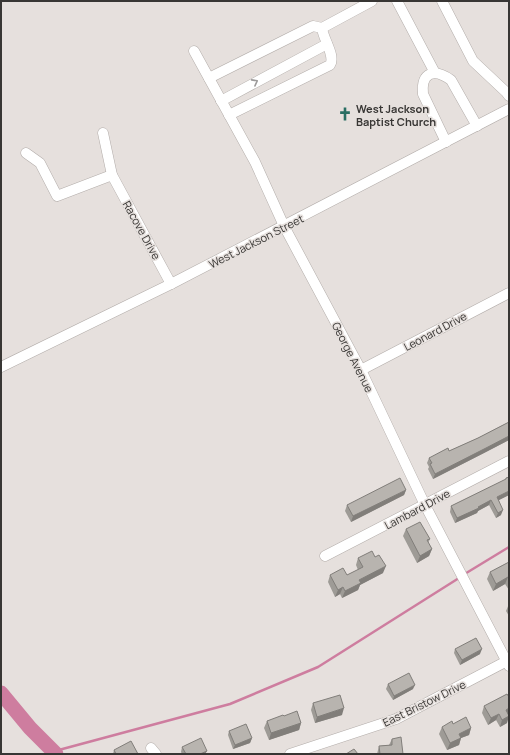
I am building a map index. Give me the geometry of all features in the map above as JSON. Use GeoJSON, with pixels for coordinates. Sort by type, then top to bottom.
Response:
{"type":"FeatureCollection","features":[{"type":"Feature","properties":{"kind":"street"},"geometry":{"type":"LineString","coordinates":[[209,78],[313,26],[322,28],[372,1]]}},
{"type":"Feature","properties":{"kind":"street"},"geometry":{"type":"LineString","coordinates":[[397,1],[435,73]]}},
{"type":"Feature","properties":{"kind":"street"},"geometry":{"type":"LineString","coordinates":[[442,1],[473,61],[509,96]]}},
{"type":"Feature","properties":{"kind":"street"},"geometry":{"type":"LineString","coordinates":[[229,115],[330,65],[332,57],[323,36],[322,28]]}},
{"type":"Feature","properties":{"kind":"street"},"geometry":{"type":"LineString","coordinates":[[221,101],[327,44]]}},
{"type":"Feature","properties":{"kind":"street","name":"George Avenue"},"geometry":{"type":"LineString","coordinates":[[194,51],[254,162],[284,226],[360,370],[425,504],[508,662]]}},
{"type":"Feature","properties":{"kind":"street"},"geometry":{"type":"LineString","coordinates":[[446,142],[422,87],[425,78],[430,73],[445,76],[451,80],[477,126]]}},
{"type":"Feature","properties":{"kind":"street","name":"West Jackson Street"},"geometry":{"type":"LineString","coordinates":[[1,367],[171,284],[509,109]]}},
{"type":"Feature","properties":{"kind":"street","name":"Racove Drive"},"geometry":{"type":"LineString","coordinates":[[103,133],[112,175],[171,284]]}},
{"type":"Feature","properties":{"kind":"street"},"geometry":{"type":"LineString","coordinates":[[26,154],[40,163],[57,196],[112,175]]}},
{"type":"Feature","properties":{"kind":"street","name":"Leonard Drive"},"geometry":{"type":"LineString","coordinates":[[360,370],[509,293]]}},
{"type":"Feature","properties":{"kind":"street","name":"Lambard Drive"},"geometry":{"type":"LineString","coordinates":[[325,556],[509,461]]}},
{"type":"Feature","properties":{"kind":"street","name":"East Bristow Drive"},"geometry":{"type":"LineString","coordinates":[[290,754],[305,752],[396,719],[508,662]]}},
{"type":"Feature","properties":{"kind":"building"},"geometry":{"type":"Polygon","coordinates":[[[509,422],[509,436],[435,474],[429,458],[448,448],[449,451],[478,438],[509,422]]]}},
{"type":"Feature","properties":{"kind":"building"},"geometry":{"type":"Polygon","coordinates":[[[509,477],[509,491],[497,497],[503,510],[498,513],[491,500],[478,507],[479,508],[457,518],[451,506],[509,477]]]}},
{"type":"Feature","properties":{"kind":"building"},"geometry":{"type":"Polygon","coordinates":[[[400,478],[406,490],[353,516],[347,505],[400,478]]]}},
{"type":"Feature","properties":{"kind":"building"},"geometry":{"type":"Polygon","coordinates":[[[420,522],[430,539],[427,540],[432,549],[420,556],[406,529],[420,522]]]}},
{"type":"Feature","properties":{"kind":"building"},"geometry":{"type":"Polygon","coordinates":[[[372,551],[375,557],[379,555],[386,566],[359,580],[361,583],[345,591],[343,587],[338,590],[330,575],[343,568],[347,575],[363,567],[358,558],[372,551]]]}},
{"type":"Feature","properties":{"kind":"building"},"geometry":{"type":"Polygon","coordinates":[[[509,562],[509,579],[508,577],[496,584],[490,572],[509,562]]]}},
{"type":"Feature","properties":{"kind":"building"},"geometry":{"type":"Polygon","coordinates":[[[476,638],[482,649],[462,660],[455,649],[476,638]]]}},
{"type":"Feature","properties":{"kind":"building"},"geometry":{"type":"Polygon","coordinates":[[[409,673],[415,685],[394,696],[388,684],[409,673]]]}},
{"type":"Feature","properties":{"kind":"building"},"geometry":{"type":"Polygon","coordinates":[[[507,694],[509,697],[509,708],[506,710],[509,716],[502,720],[499,714],[491,718],[484,706],[507,694]]]}},
{"type":"Feature","properties":{"kind":"building"},"geometry":{"type":"Polygon","coordinates":[[[340,695],[344,708],[317,717],[313,703],[340,695]]]}},
{"type":"Feature","properties":{"kind":"building"},"geometry":{"type":"Polygon","coordinates":[[[297,711],[301,723],[271,733],[267,721],[297,711]]]}},
{"type":"Feature","properties":{"kind":"building"},"geometry":{"type":"Polygon","coordinates":[[[466,717],[471,728],[459,734],[461,738],[450,743],[442,727],[452,721],[453,724],[466,717]]]}},
{"type":"Feature","properties":{"kind":"building"},"geometry":{"type":"Polygon","coordinates":[[[246,724],[252,738],[235,745],[229,731],[246,724]]]}},
{"type":"Feature","properties":{"kind":"building"},"geometry":{"type":"Polygon","coordinates":[[[401,737],[403,754],[380,754],[379,746],[392,745],[392,739],[401,737]]]}},
{"type":"Feature","properties":{"kind":"building"},"geometry":{"type":"Polygon","coordinates":[[[201,738],[207,751],[200,754],[186,754],[182,747],[201,738]]]}},
{"type":"Feature","properties":{"kind":"building"},"geometry":{"type":"Polygon","coordinates":[[[131,741],[138,754],[116,754],[114,750],[131,741]]]}},
{"type":"Feature","properties":{"kind":"building"},"geometry":{"type":"Polygon","coordinates":[[[354,749],[358,754],[346,754],[354,749]]]}},
{"type":"Feature","properties":{"kind":"waterway"},"geometry":{"type":"LineString","coordinates":[[463,575],[509,547]]}},
{"type":"Feature","properties":{"kind":"waterway"},"geometry":{"type":"LineString","coordinates":[[55,751],[230,704],[318,667],[459,578]]}},
{"type":"Feature","properties":{"kind":"waterway"},"geometry":{"type":"LineString","coordinates":[[1,693],[30,728],[56,754]]}},
{"type":"Feature","properties":{"kind":"place","name":"West Jackson Baptist Church"},"geometry":{"type":"Point","coordinates":[345,114]}}]}
